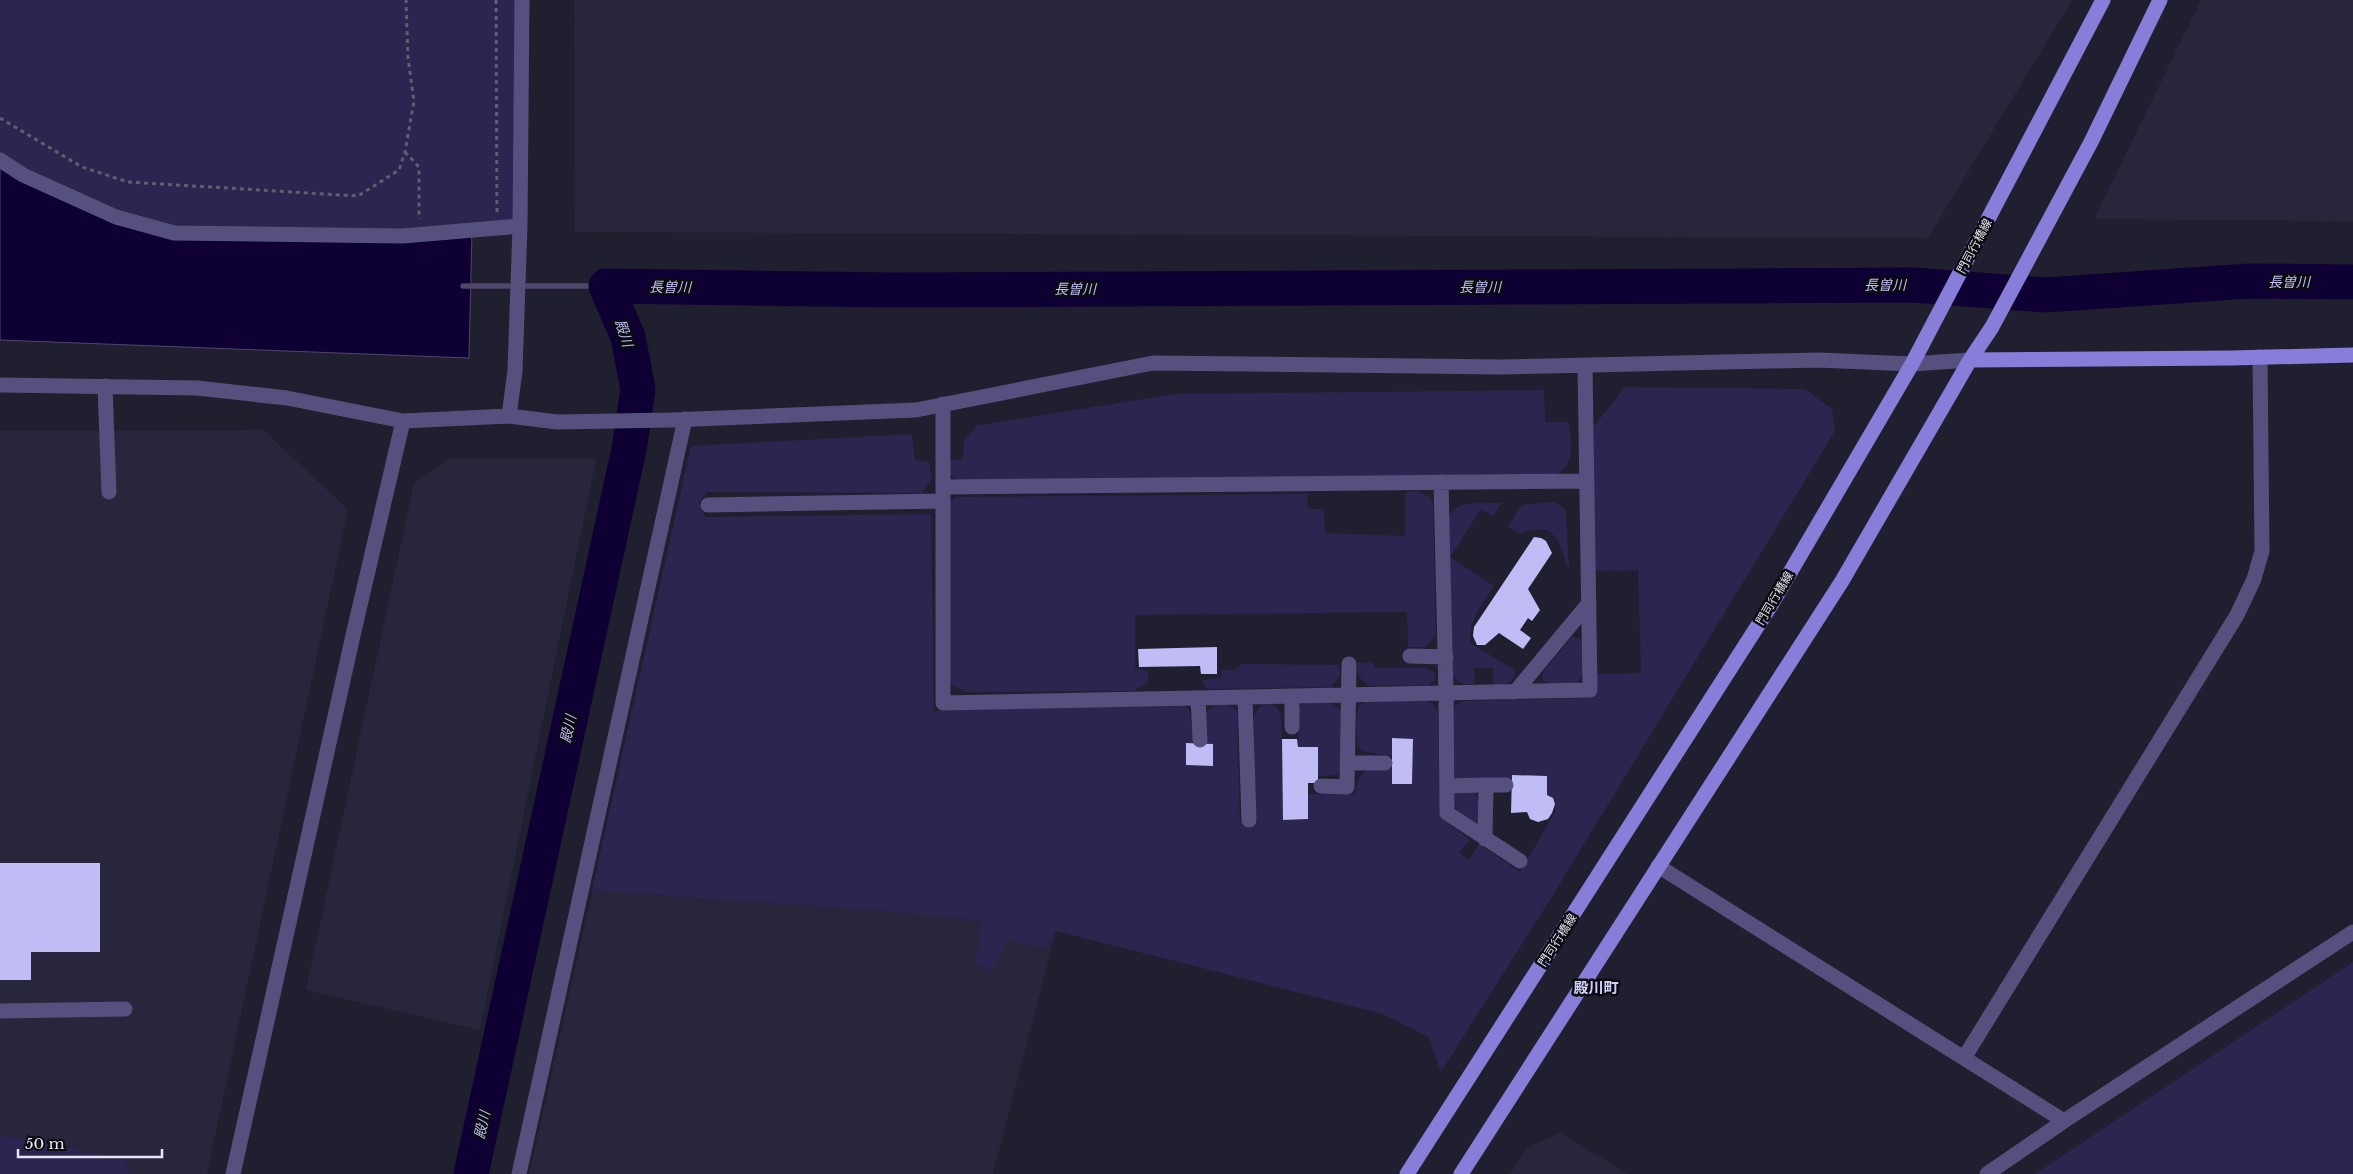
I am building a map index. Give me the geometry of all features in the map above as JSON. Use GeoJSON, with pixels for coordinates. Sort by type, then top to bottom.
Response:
{"type":"FeatureCollection","features":[{"type":"Feature","properties":{"kind":"main road","name":"門司行橋線"},"geometry":{"type":"LineString","coordinates":[[1407,1174],[1770,605],[1912,364],[2102,0]]}},
{"type":"Feature","properties":{"kind":"main road"},"geometry":{"type":"LineString","coordinates":[[1461,1174],[1842,581],[1970,360],[1992,327],[2091,142],[2160,0]]}},
{"type":"Feature","properties":{"kind":"main road"},"geometry":{"type":"LineString","coordinates":[[1970,360],[2260,358],[2353,355]]}},
{"type":"Feature","properties":{"kind":"street"},"geometry":{"type":"LineString","coordinates":[[509,416],[515,371],[520,226],[522,0]]}},
{"type":"Feature","properties":{"kind":"street"},"geometry":{"type":"LineString","coordinates":[[0,160],[23,175],[116,216],[174,233],[419,234],[520,226]]}},
{"type":"Feature","properties":{"kind":"street"},"geometry":{"type":"LineString","coordinates":[[1964,1058],[2237,615],[2254,579],[2262,551],[2260,358]]}},
{"type":"Feature","properties":{"kind":"street"},"geometry":{"type":"LineString","coordinates":[[0,385],[197,388],[287,398],[403,421],[509,416],[557,422],[916,410],[1153,363],[1502,367],[1818,360],[1912,364],[1970,360]]}},
{"type":"Feature","properties":{"kind":"street"},"geometry":{"type":"LineString","coordinates":[[944,404],[942,703],[1590,690],[1585,365]]}},
{"type":"Feature","properties":{"kind":"street"},"geometry":{"type":"LineString","coordinates":[[105,386],[109,492]]}},
{"type":"Feature","properties":{"kind":"street"},"geometry":{"type":"LineString","coordinates":[[519,1174],[678,419]]}},
{"type":"Feature","properties":{"kind":"street"},"geometry":{"type":"LineString","coordinates":[[233,1174],[349,650],[403,421]]}},
{"type":"Feature","properties":{"kind":"street"},"geometry":{"type":"LineString","coordinates":[[708,505],[943,494],[1441,482],[1587,481]]}},
{"type":"Feature","properties":{"kind":"street"},"geometry":{"type":"LineString","coordinates":[[1441,482],[1446,657],[1447,813],[1520,861]]}},
{"type":"Feature","properties":{"kind":"street"},"geometry":{"type":"LineString","coordinates":[[1516,692],[1589,603]]}},
{"type":"Feature","properties":{"kind":"street"},"geometry":{"type":"LineString","coordinates":[[1410,656],[1446,657]]}},
{"type":"Feature","properties":{"kind":"street"},"geometry":{"type":"LineString","coordinates":[[1321,786],[1347,787],[1349,664]]}},
{"type":"Feature","properties":{"kind":"street"},"geometry":{"type":"LineString","coordinates":[[1292,696],[1292,727]]}},
{"type":"Feature","properties":{"kind":"street"},"geometry":{"type":"LineString","coordinates":[[1245,697],[1249,820]]}},
{"type":"Feature","properties":{"kind":"street"},"geometry":{"type":"LineString","coordinates":[[1198,698],[1200,740]]}},
{"type":"Feature","properties":{"kind":"street"},"geometry":{"type":"LineString","coordinates":[[1347,763],[1385,763]]}},
{"type":"Feature","properties":{"kind":"street"},"geometry":{"type":"LineString","coordinates":[[1485,838],[1486,785]]}},
{"type":"Feature","properties":{"kind":"street"},"geometry":{"type":"LineString","coordinates":[[1447,786],[1506,785]]}},
{"type":"Feature","properties":{"kind":"street"},"geometry":{"type":"LineString","coordinates":[[1658,866],[2064,1121]]}},
{"type":"Feature","properties":{"kind":"street"},"geometry":{"type":"LineString","coordinates":[[1987,1174],[2064,1121],[2353,932]]}},
{"type":"Feature","properties":{"kind":"street"},"geometry":{"type":"LineString","coordinates":[[0,1011],[125,1009]]}},
{"type":"Feature","properties":{"kind":"path"},"geometry":{"type":"LineString","coordinates":[[0,118],[82,167],[128,182],[358,196],[399,170],[405,152],[414,101],[408,58],[406,0]]}},
{"type":"Feature","properties":{"kind":"path"},"geometry":{"type":"LineString","coordinates":[[496,0],[497,228]]}},
{"type":"Feature","properties":{"kind":"path"},"geometry":{"type":"LineString","coordinates":[[405,152],[419,167],[419,234]]}},
{"type":"Feature","properties":{"kind":"shaded area"},"geometry":{"type":"Polygon","coordinates":[[[0,0],[522,0],[520,226],[403,236],[174,233],[116,217],[0,160],[0,0]]]}},
{"type":"Feature","properties":{"kind":"shaded area"},"geometry":{"type":"Polygon","coordinates":[[[574,0],[2072,0],[1928,238],[575,232],[574,0]]]}},
{"type":"Feature","properties":{"kind":"shaded area"},"geometry":{"type":"Polygon","coordinates":[[[2201,0],[2353,0],[2353,221],[2094,219],[2201,0]]]}},
{"type":"Feature","properties":{"kind":"shaded area"},"geometry":{"type":"Polygon","coordinates":[[[0,160],[23,175],[174,233],[472,230],[469,358],[0,340],[0,160]]]}},
{"type":"Feature","properties":{"kind":"shaded area"},"geometry":{"type":"Polygon","coordinates":[[[1625,387],[1805,389],[1832,409],[1835,431],[1553,895],[1441,1072],[1429,1037],[1383,1014],[1056,931],[1045,948],[1007,940],[992,972],[975,964],[983,921],[888,911],[592,890],[691,446],[912,434],[915,460],[929,462],[932,479],[922,493],[707,492],[699,503],[705,517],[931,514],[934,711],[1182,703],[1190,711],[1193,744],[1186,743],[1186,765],[1212,766],[1213,745],[1207,744],[1205,712],[1217,705],[1228,705],[1237,711],[1240,821],[1253,820],[1254,717],[1259,707],[1267,703],[1276,707],[1281,714],[1284,820],[1308,819],[1308,794],[1355,794],[1359,778],[1370,769],[1392,768],[1392,784],[1412,784],[1413,739],[1393,738],[1392,756],[1361,751],[1356,723],[1359,706],[1366,702],[1420,698],[1432,703],[1438,713],[1440,817],[1470,840],[1459,853],[1469,860],[1479,844],[1520,872],[1555,812],[1555,804],[1547,795],[1547,776],[1512,775],[1512,779],[1449,778],[1453,706],[1463,701],[1590,698],[1595,694],[1596,674],[1641,673],[1638,570],[1593,571],[1594,426],[1625,387]]]}},
{"type":"Feature","properties":{"kind":"shaded area"},"geometry":{"type":"Polygon","coordinates":[[[1544,390],[1545,422],[1569,422],[1570,458],[1563,469],[1557,474],[960,481],[949,474],[947,468],[947,461],[963,459],[964,441],[976,428],[975,426],[1174,394],[1544,390]]]}},
{"type":"Feature","properties":{"kind":"shaded area"},"geometry":{"type":"Polygon","coordinates":[[[263,430],[348,509],[207,1174],[0,1174],[0,431],[263,430]]]}},
{"type":"Feature","properties":{"kind":"shaded area"},"geometry":{"type":"Polygon","coordinates":[[[448,459],[596,459],[480,1030],[306,990],[414,483],[448,459]]]}},
{"type":"Feature","properties":{"kind":"shaded area"},"geometry":{"type":"Polygon","coordinates":[[[1418,491],[1430,498],[1433,503],[1436,635],[1425,647],[1408,647],[1407,612],[1135,615],[1135,668],[1148,671],[1148,682],[1133,691],[965,692],[952,685],[948,678],[950,502],[956,497],[1307,494],[1308,509],[1324,509],[1325,533],[1405,536],[1405,493],[1418,491]]]}},
{"type":"Feature","properties":{"kind":"shaded area"},"geometry":{"type":"Polygon","coordinates":[[[1555,502],[1564,508],[1566,513],[1569,570],[1558,542],[1549,531],[1542,529],[1532,530],[1520,534],[1508,526],[1522,505],[1555,502]]]}},
{"type":"Feature","properties":{"kind":"shaded area"},"geometry":{"type":"Polygon","coordinates":[[[1502,503],[1493,516],[1481,509],[1450,557],[1449,517],[1453,511],[1464,504],[1502,503]]]}},
{"type":"Feature","properties":{"kind":"shaded area"},"geometry":{"type":"Polygon","coordinates":[[[1450,557],[1494,586],[1473,621],[1470,636],[1471,644],[1512,668],[1515,672],[1510,682],[1493,685],[1493,668],[1474,668],[1475,684],[1463,684],[1453,677],[1450,557]]]}},
{"type":"Feature","properties":{"kind":"shaded area"},"geometry":{"type":"Polygon","coordinates":[[[1572,637],[1579,638],[1584,655],[1584,667],[1577,683],[1553,684],[1545,682],[1542,679],[1543,672],[1572,637]]]}},
{"type":"Feature","properties":{"kind":"shaded area"},"geometry":{"type":"Polygon","coordinates":[[[1373,662],[1375,668],[1427,668],[1435,673],[1435,680],[1429,685],[1370,686],[1360,677],[1357,663],[1373,662]]]}},
{"type":"Feature","properties":{"kind":"shaded area"},"geometry":{"type":"Polygon","coordinates":[[[1242,664],[1339,665],[1340,676],[1331,687],[1207,689],[1201,680],[1221,678],[1222,670],[1235,670],[1242,664]]]}},
{"type":"Feature","properties":{"kind":"shaded area"},"geometry":{"type":"Polygon","coordinates":[[[1307,701],[1329,701],[1342,711],[1344,766],[1337,775],[1318,776],[1318,747],[1298,747],[1299,708],[1307,701]]]}},
{"type":"Feature","properties":{"kind":"shaded area"},"geometry":{"type":"Polygon","coordinates":[[[1452,790],[1475,793],[1481,810],[1477,827],[1462,816],[1456,808],[1452,790]]]}},
{"type":"Feature","properties":{"kind":"shaded area"},"geometry":{"type":"Polygon","coordinates":[[[602,848],[1056,931],[993,1174],[529,1174],[602,848]]]}},
{"type":"Feature","properties":{"kind":"shaded area"},"geometry":{"type":"Polygon","coordinates":[[[2353,962],[2353,1174],[2035,1174],[2353,962]]]}},
{"type":"Feature","properties":{"kind":"shaded area"},"geometry":{"type":"Polygon","coordinates":[[[1561,1133],[1627,1174],[1510,1174],[1529,1146],[1561,1133]]]}},
{"type":"Feature","properties":{"kind":"shaded area"},"geometry":{"type":"Polygon","coordinates":[[[7,1136],[124,1159],[131,1174],[0,1174],[0,1137],[7,1136]]]}},
{"type":"Feature","properties":{"kind":"building"},"geometry":{"type":"Polygon","coordinates":[[[1534,537],[1546,541],[1552,553],[1528,589],[1540,610],[1532,621],[1528,618],[1520,630],[1531,638],[1523,649],[1499,633],[1485,645],[1477,645],[1473,636],[1474,627],[1534,537]]]}},
{"type":"Feature","properties":{"kind":"building"},"geometry":{"type":"Polygon","coordinates":[[[1217,647],[1217,674],[1201,674],[1200,666],[1139,667],[1138,649],[1217,647]]]}},
{"type":"Feature","properties":{"kind":"building"},"geometry":{"type":"Polygon","coordinates":[[[1392,738],[1413,739],[1412,784],[1392,784],[1392,738]]]}},
{"type":"Feature","properties":{"kind":"building"},"geometry":{"type":"Polygon","coordinates":[[[1282,739],[1297,739],[1298,747],[1318,747],[1318,783],[1308,783],[1308,819],[1283,820],[1282,739]]]}},
{"type":"Feature","properties":{"kind":"building"},"geometry":{"type":"Polygon","coordinates":[[[1186,743],[1213,744],[1213,766],[1186,765],[1186,743]]]}},
{"type":"Feature","properties":{"kind":"building"},"geometry":{"type":"Polygon","coordinates":[[[1512,775],[1547,776],[1547,795],[1553,798],[1555,804],[1548,819],[1538,822],[1530,819],[1527,812],[1511,813],[1512,775]]]}},
{"type":"Feature","properties":{"kind":"building"},"geometry":{"type":"Polygon","coordinates":[[[0,863],[100,863],[100,952],[31,952],[31,980],[0,980],[0,863]]]}},
{"type":"Feature","properties":{"kind":"waterway","name":"長曽川"},"geometry":{"type":"LineString","coordinates":[[471,1174],[629,449],[638,389],[628,337],[606,286],[894,290],[1913,285],[2046,295],[2249,281],[2353,282]]}},
{"type":"Feature","properties":{"kind":"waterway"},"geometry":{"type":"LineString","coordinates":[[463,286],[606,286]]}},
{"type":"Feature","properties":{"kind":"district","name":"殿川町"},"geometry":{"type":"Point","coordinates":[1596,987]}},
{"type":"Feature","properties":{"kind":"water label","name":"殿川"},"geometry":{"type":"Point","coordinates":[624,333]}},
{"type":"Feature","properties":{"kind":"water label","name":"殿川"},"geometry":{"type":"Point","coordinates":[568,729]}},
{"type":"Feature","properties":{"kind":"water label","name":"殿川"},"geometry":{"type":"Point","coordinates":[482,1125]}}]}
